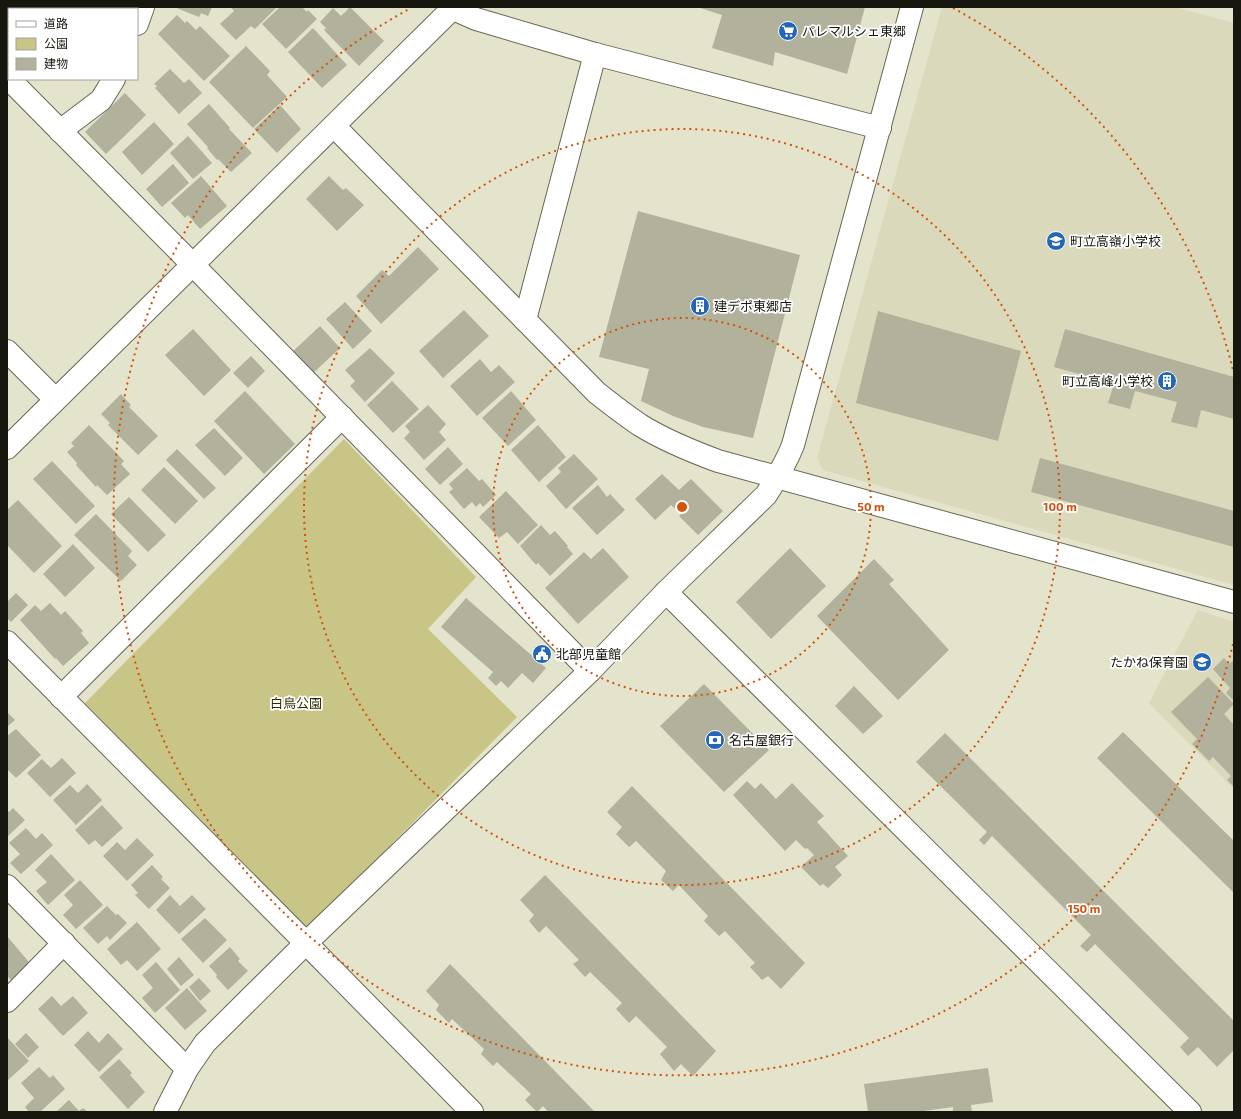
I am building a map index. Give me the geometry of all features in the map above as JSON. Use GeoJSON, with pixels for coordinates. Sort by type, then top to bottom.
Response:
{"type":"FeatureCollection","features":[{"type":"Feature","properties":{"kind":"street"},"geometry":{"type":"LineString","coordinates":[[138,21],[143,7]]}},
{"type":"Feature","properties":{"kind":"street"},"geometry":{"type":"LineString","coordinates":[[165,1112],[186,1069],[205,1043],[306,943],[590,671],[666,592],[766,495],[778,477],[793,445],[912,7]]}},
{"type":"Feature","properties":{"kind":"street"},"geometry":{"type":"LineString","coordinates":[[7,448],[452,8],[476,19],[596,54],[880,128]]}},
{"type":"Feature","properties":{"kind":"street"},"geometry":{"type":"LineString","coordinates":[[525,320],[596,54]]}},
{"type":"Feature","properties":{"kind":"street"},"geometry":{"type":"LineString","coordinates":[[10,80],[590,671]]}},
{"type":"Feature","properties":{"kind":"street"},"geometry":{"type":"LineString","coordinates":[[60,131],[101,100],[113,80]]}},
{"type":"Feature","properties":{"kind":"street"},"geometry":{"type":"LineString","coordinates":[[334,126],[597,393],[639,424],[688,450],[718,461],[1234,602]]}},
{"type":"Feature","properties":{"kind":"street"},"geometry":{"type":"LineString","coordinates":[[7,351],[55,399]]}},
{"type":"Feature","properties":{"kind":"street"},"geometry":{"type":"LineString","coordinates":[[62,697],[342,417]]}},
{"type":"Feature","properties":{"kind":"street"},"geometry":{"type":"LineString","coordinates":[[666,592],[1190,1112]]}},
{"type":"Feature","properties":{"kind":"street"},"geometry":{"type":"LineString","coordinates":[[7,642],[472,1112]]}},
{"type":"Feature","properties":{"kind":"street"},"geometry":{"type":"LineString","coordinates":[[7,886],[186,1069]]}},
{"type":"Feature","properties":{"kind":"street"},"geometry":{"type":"LineString","coordinates":[[7,1001],[64,943]]}},
{"type":"Feature","properties":{"kind":"shaded area","name":"町立高嶺小学校"},"geometry":{"type":"Polygon","coordinates":[[[942,7],[1175,7],[1234,23],[1234,585],[823,470],[817,458],[942,7]]]}},
{"type":"Feature","properties":{"kind":"shaded area","name":"たかね保育園"},"geometry":{"type":"Polygon","coordinates":[[[1198,610],[1234,622],[1234,789],[1149,703],[1198,610]]]}},
{"type":"Feature","properties":{"kind":"green space","name":"白鳥公園"},"geometry":{"type":"Polygon","coordinates":[[[344,439],[476,577],[428,629],[517,717],[307,930],[85,703],[344,439]]]}},
{"type":"Feature","properties":{"kind":"building"},"geometry":{"type":"Polygon","coordinates":[[[174,7],[212,7],[208,16],[201,13],[199,17],[174,7]]]}},
{"type":"Feature","properties":{"kind":"building"},"geometry":{"type":"Polygon","coordinates":[[[231,7],[277,7],[255,29],[251,26],[236,40],[220,24],[234,11],[231,7]]]}},
{"type":"Feature","properties":{"kind":"building"},"geometry":{"type":"Polygon","coordinates":[[[280,7],[302,7],[307,12],[308,10],[317,19],[286,49],[262,24],[280,7]]]}},
{"type":"Feature","properties":{"kind":"building"},"geometry":{"type":"Polygon","coordinates":[[[350,7],[384,41],[359,66],[324,30],[326,28],[320,22],[333,8],[341,16],[350,7]]]}},
{"type":"Feature","properties":{"kind":"building","name":"パレマルシェ東郷"},"geometry":{"type":"Polygon","coordinates":[[[697,7],[865,7],[847,74],[775,52],[773,66],[712,48],[722,15],[697,7]]]}},
{"type":"Feature","properties":{"kind":"building"},"geometry":{"type":"Polygon","coordinates":[[[177,15],[185,23],[187,21],[196,30],[200,26],[230,56],[204,81],[158,34],[177,15]]]}},
{"type":"Feature","properties":{"kind":"building"},"geometry":{"type":"Polygon","coordinates":[[[313,28],[347,65],[322,88],[288,52],[313,28]]]}},
{"type":"Feature","properties":{"kind":"building"},"geometry":{"type":"Polygon","coordinates":[[[246,46],[270,71],[267,75],[287,97],[253,128],[209,82],[246,46]]]}},
{"type":"Feature","properties":{"kind":"building"},"geometry":{"type":"Polygon","coordinates":[[[170,69],[184,83],[189,79],[202,93],[179,114],[155,88],[157,86],[154,84],[170,69]]]}},
{"type":"Feature","properties":{"kind":"building"},"geometry":{"type":"Polygon","coordinates":[[[125,93],[146,115],[106,154],[85,132],[125,93]]]}},
{"type":"Feature","properties":{"kind":"building"},"geometry":{"type":"Polygon","coordinates":[[[209,104],[230,128],[229,129],[252,153],[231,172],[218,159],[217,160],[207,148],[208,147],[187,124],[209,104]]]}},
{"type":"Feature","properties":{"kind":"building"},"geometry":{"type":"Polygon","coordinates":[[[280,105],[301,129],[277,153],[254,129],[280,105]]]}},
{"type":"Feature","properties":{"kind":"building"},"geometry":{"type":"Polygon","coordinates":[[[154,122],[174,144],[142,175],[122,152],[154,122]]]}},
{"type":"Feature","properties":{"kind":"building"},"geometry":{"type":"Polygon","coordinates":[[[188,136],[212,163],[193,179],[170,153],[188,136]]]}},
{"type":"Feature","properties":{"kind":"building"},"geometry":{"type":"Polygon","coordinates":[[[173,164],[189,183],[162,207],[146,189],[173,164]]]}},
{"type":"Feature","properties":{"kind":"building"},"geometry":{"type":"Polygon","coordinates":[[[201,176],[227,206],[200,229],[188,215],[185,218],[171,203],[201,176]]]}},
{"type":"Feature","properties":{"kind":"building"},"geometry":{"type":"Polygon","coordinates":[[[329,176],[343,190],[346,188],[364,205],[337,231],[306,199],[329,176]]]}},
{"type":"Feature","properties":{"kind":"building","name":"建デポ東郷店"},"geometry":{"type":"Polygon","coordinates":[[[638,211],[800,255],[753,438],[703,427],[673,416],[641,401],[649,369],[599,357],[638,211]]]}},
{"type":"Feature","properties":{"kind":"building"},"geometry":{"type":"Polygon","coordinates":[[[418,247],[439,269],[381,324],[356,296],[382,270],[389,276],[418,247]]]}},
{"type":"Feature","properties":{"kind":"building"},"geometry":{"type":"Polygon","coordinates":[[[345,302],[372,331],[353,349],[326,319],[345,302]]]}},
{"type":"Feature","properties":{"kind":"building"},"geometry":{"type":"Polygon","coordinates":[[[464,310],[489,336],[443,378],[419,351],[464,310]]]}},
{"type":"Feature","properties":{"kind":"building"},"geometry":{"type":"Polygon","coordinates":[[[878,311],[1021,351],[998,441],[856,403],[878,311]]]}},
{"type":"Feature","properties":{"kind":"building"},"geometry":{"type":"Polygon","coordinates":[[[320,326],[340,348],[310,376],[290,354],[320,326]]]}},
{"type":"Feature","properties":{"kind":"building"},"geometry":{"type":"Polygon","coordinates":[[[193,329],[231,370],[204,396],[165,355],[193,329]]]}},
{"type":"Feature","properties":{"kind":"building","name":"町立高峰小学校"},"geometry":{"type":"Polygon","coordinates":[[[1065,329],[1234,377],[1234,419],[1201,410],[1197,428],[1171,422],[1177,402],[1135,391],[1130,409],[1108,403],[1114,384],[1054,367],[1065,329]]]}},
{"type":"Feature","properties":{"kind":"building"},"geometry":{"type":"Polygon","coordinates":[[[370,348],[395,373],[365,402],[350,386],[355,381],[345,370],[370,348]]]}},
{"type":"Feature","properties":{"kind":"building"},"geometry":{"type":"Polygon","coordinates":[[[251,356],[265,371],[248,388],[233,373],[251,356]]]}},
{"type":"Feature","properties":{"kind":"building"},"geometry":{"type":"Polygon","coordinates":[[[480,359],[491,372],[499,365],[515,382],[477,416],[450,386],[480,359]]]}},
{"type":"Feature","properties":{"kind":"building"},"geometry":{"type":"Polygon","coordinates":[[[392,381],[419,409],[393,433],[367,405],[392,381]]]}},
{"type":"Feature","properties":{"kind":"building"},"geometry":{"type":"Polygon","coordinates":[[[245,391],[295,444],[264,474],[214,421],[245,391]]]}},
{"type":"Feature","properties":{"kind":"building"},"geometry":{"type":"Polygon","coordinates":[[[511,391],[536,420],[508,446],[482,418],[511,391]]]}},
{"type":"Feature","properties":{"kind":"building"},"geometry":{"type":"Polygon","coordinates":[[[121,394],[131,405],[129,407],[158,436],[138,455],[108,425],[110,423],[101,414],[121,394]]]}},
{"type":"Feature","properties":{"kind":"building"},"geometry":{"type":"Polygon","coordinates":[[[428,405],[446,424],[439,432],[446,440],[424,460],[404,438],[410,432],[405,426],[428,405]]]}},
{"type":"Feature","properties":{"kind":"building"},"geometry":{"type":"Polygon","coordinates":[[[89,425],[124,461],[121,464],[130,474],[107,495],[97,485],[96,487],[76,465],[77,463],[67,452],[74,446],[71,443],[89,425]]]}},
{"type":"Feature","properties":{"kind":"building"},"geometry":{"type":"Polygon","coordinates":[[[538,425],[566,457],[539,482],[511,450],[538,425]]]}},
{"type":"Feature","properties":{"kind":"building"},"geometry":{"type":"Polygon","coordinates":[[[214,428],[243,458],[225,476],[195,445],[214,428]]]}},
{"type":"Feature","properties":{"kind":"building"},"geometry":{"type":"Polygon","coordinates":[[[448,447],[463,464],[440,485],[425,469],[448,447]]]}},
{"type":"Feature","properties":{"kind":"building"},"geometry":{"type":"Polygon","coordinates":[[[177,449],[216,488],[204,499],[166,460],[177,449]]]}},
{"type":"Feature","properties":{"kind":"building"},"geometry":{"type":"Polygon","coordinates":[[[574,454],[598,479],[566,509],[546,486],[561,472],[558,468],[574,454]]]}},
{"type":"Feature","properties":{"kind":"building"},"geometry":{"type":"Polygon","coordinates":[[[1040,458],[1234,511],[1234,547],[1031,492],[1040,458]]]}},
{"type":"Feature","properties":{"kind":"building"},"geometry":{"type":"Polygon","coordinates":[[[52,461],[95,506],[76,524],[33,479],[52,461]]]}},
{"type":"Feature","properties":{"kind":"building"},"geometry":{"type":"Polygon","coordinates":[[[164,467],[198,501],[175,524],[141,490],[164,467]]]}},
{"type":"Feature","properties":{"kind":"building"},"geometry":{"type":"Polygon","coordinates":[[[467,468],[479,481],[482,479],[496,495],[483,507],[480,503],[476,507],[472,502],[464,509],[449,492],[453,489],[449,484],[467,468]]]}},
{"type":"Feature","properties":{"kind":"building"},"geometry":{"type":"Polygon","coordinates":[[[662,474],[679,490],[691,479],[723,511],[698,535],[679,516],[681,514],[671,505],[655,520],[635,499],[662,474]]]}},
{"type":"Feature","properties":{"kind":"building"},"geometry":{"type":"Polygon","coordinates":[[[598,485],[607,497],[610,494],[625,510],[597,535],[572,508],[598,485]]]}},
{"type":"Feature","properties":{"kind":"building"},"geometry":{"type":"Polygon","coordinates":[[[506,491],[538,525],[518,544],[507,532],[499,538],[479,517],[506,491]]]}},
{"type":"Feature","properties":{"kind":"building"},"geometry":{"type":"Polygon","coordinates":[[[129,497],[166,535],[148,552],[111,514],[129,497]]]}},
{"type":"Feature","properties":{"kind":"building"},"geometry":{"type":"Polygon","coordinates":[[[18,500],[62,546],[34,573],[7,545],[7,510],[18,500]]]}},
{"type":"Feature","properties":{"kind":"building"},"geometry":{"type":"Polygon","coordinates":[[[96,514],[132,551],[128,556],[137,565],[121,581],[74,535],[96,514]]]}},
{"type":"Feature","properties":{"kind":"building"},"geometry":{"type":"Polygon","coordinates":[[[541,525],[550,535],[555,531],[573,554],[550,576],[538,563],[536,565],[520,546],[541,525]]]}},
{"type":"Feature","properties":{"kind":"building"},"geometry":{"type":"Polygon","coordinates":[[[73,544],[95,568],[65,597],[43,574],[73,544]]]}},
{"type":"Feature","properties":{"kind":"building"},"geometry":{"type":"Polygon","coordinates":[[[603,548],[629,577],[578,624],[545,588],[584,552],[591,559],[603,548]]]}},
{"type":"Feature","properties":{"kind":"building"},"geometry":{"type":"Polygon","coordinates":[[[790,548],[826,586],[771,639],[736,602],[790,548]]]}},
{"type":"Feature","properties":{"kind":"building"},"geometry":{"type":"Polygon","coordinates":[[[874,559],[894,580],[889,584],[949,650],[898,700],[817,616],[874,559]]]}},
{"type":"Feature","properties":{"kind":"building"},"geometry":{"type":"Polygon","coordinates":[[[16,593],[28,605],[11,622],[7,618],[7,602],[16,593]]]}},
{"type":"Feature","properties":{"kind":"building"},"geometry":{"type":"Polygon","coordinates":[[[466,598],[546,668],[533,683],[522,673],[508,688],[501,681],[496,686],[488,678],[493,672],[441,627],[466,598]]]}},
{"type":"Feature","properties":{"kind":"building"},"geometry":{"type":"Polygon","coordinates":[[[50,603],[61,615],[65,611],[83,631],[81,633],[89,643],[63,666],[20,620],[35,605],[41,611],[50,603]]]}},
{"type":"Feature","properties":{"kind":"building","name":"たかね保育園"},"geometry":{"type":"Polygon","coordinates":[[[1224,658],[1229,664],[1234,660],[1234,701],[1226,693],[1230,688],[1213,669],[1224,658]]]}},
{"type":"Feature","properties":{"kind":"building","name":"たかね保育園"},"geometry":{"type":"Polygon","coordinates":[[[1208,677],[1234,704],[1224,714],[1234,725],[1234,787],[1227,780],[1231,776],[1213,757],[1209,761],[1192,744],[1197,739],[1171,712],[1208,677]]]}},
{"type":"Feature","properties":{"kind":"building"},"geometry":{"type":"Polygon","coordinates":[[[704,684],[769,750],[724,792],[660,726],[704,684]]]}},
{"type":"Feature","properties":{"kind":"building"},"geometry":{"type":"Polygon","coordinates":[[[854,686],[883,716],[863,734],[835,706],[854,686]]]}},
{"type":"Feature","properties":{"kind":"building"},"geometry":{"type":"Polygon","coordinates":[[[7,712],[15,720],[7,727],[7,712]]]}},
{"type":"Feature","properties":{"kind":"building"},"geometry":{"type":"Polygon","coordinates":[[[16,729],[41,755],[16,778],[7,769],[7,736],[16,729]]]}},
{"type":"Feature","properties":{"kind":"building"},"geometry":{"type":"Polygon","coordinates":[[[1123,732],[1234,841],[1234,893],[1097,758],[1123,732]]]}},
{"type":"Feature","properties":{"kind":"building"},"geometry":{"type":"Polygon","coordinates":[[[945,733],[1234,1021],[1234,1050],[1217,1067],[1198,1047],[1188,1056],[1180,1047],[1189,1038],[1095,944],[1087,952],[1080,946],[1091,935],[992,836],[984,845],[979,840],[987,832],[916,762],[945,733]]]}},
{"type":"Feature","properties":{"kind":"building"},"geometry":{"type":"Polygon","coordinates":[[[62,758],[76,773],[50,797],[27,773],[42,759],[51,768],[62,758]]]}},
{"type":"Feature","properties":{"kind":"building"},"geometry":{"type":"Polygon","coordinates":[[[747,781],[755,789],[761,783],[776,799],[792,783],[824,816],[817,822],[848,856],[835,867],[842,875],[828,888],[823,884],[820,886],[801,867],[814,855],[807,848],[805,849],[796,840],[785,851],[733,795],[747,781]]]}},
{"type":"Feature","properties":{"kind":"building"},"geometry":{"type":"Polygon","coordinates":[[[87,784],[102,800],[76,825],[53,800],[70,785],[78,793],[87,784]]]}},
{"type":"Feature","properties":{"kind":"building"},"geometry":{"type":"Polygon","coordinates":[[[632,786],[805,963],[781,989],[768,976],[762,980],[750,967],[755,963],[725,931],[719,936],[704,921],[708,916],[679,885],[673,891],[661,880],[666,871],[636,841],[629,847],[616,834],[622,827],[607,812],[632,786]]]}},
{"type":"Feature","properties":{"kind":"building"},"geometry":{"type":"Polygon","coordinates":[[[102,805],[123,828],[102,847],[95,840],[89,845],[75,830],[102,805]]]}},
{"type":"Feature","properties":{"kind":"building"},"geometry":{"type":"Polygon","coordinates":[[[13,808],[25,820],[7,837],[7,810],[9,812],[13,808]]]}},
{"type":"Feature","properties":{"kind":"building"},"geometry":{"type":"Polygon","coordinates":[[[26,828],[36,839],[42,833],[53,845],[21,874],[10,863],[20,854],[9,843],[26,828]]]}},
{"type":"Feature","properties":{"kind":"building"},"geometry":{"type":"Polygon","coordinates":[[[137,838],[154,855],[127,881],[103,856],[117,842],[125,850],[137,838]]]}},
{"type":"Feature","properties":{"kind":"building"},"geometry":{"type":"Polygon","coordinates":[[[51,854],[75,880],[48,905],[36,891],[47,882],[35,870],[51,854]]]}},
{"type":"Feature","properties":{"kind":"building"},"geometry":{"type":"Polygon","coordinates":[[[152,865],[163,877],[161,879],[170,888],[149,909],[135,895],[138,893],[131,885],[152,865]]]}},
{"type":"Feature","properties":{"kind":"building"},"geometry":{"type":"Polygon","coordinates":[[[545,875],[716,1051],[693,1076],[681,1064],[674,1071],[660,1054],[667,1047],[636,1016],[629,1023],[616,1009],[622,1003],[590,972],[585,977],[573,964],[579,960],[546,926],[539,933],[529,921],[534,915],[520,900],[545,875]]]}},
{"type":"Feature","properties":{"kind":"building"},"geometry":{"type":"Polygon","coordinates":[[[80,880],[103,905],[76,929],[63,915],[73,905],[64,895],[80,880]]]}},
{"type":"Feature","properties":{"kind":"building"},"geometry":{"type":"Polygon","coordinates":[[[170,895],[180,906],[192,895],[206,909],[179,934],[156,910],[170,895]]]}},
{"type":"Feature","properties":{"kind":"building"},"geometry":{"type":"Polygon","coordinates":[[[107,906],[127,923],[110,940],[107,936],[98,944],[83,928],[107,906]]]}},
{"type":"Feature","properties":{"kind":"building"},"geometry":{"type":"Polygon","coordinates":[[[205,918],[227,940],[203,963],[181,939],[205,918]]]}},
{"type":"Feature","properties":{"kind":"building"},"geometry":{"type":"Polygon","coordinates":[[[137,922],[161,949],[137,971],[127,960],[121,965],[107,949],[137,922]]]}},
{"type":"Feature","properties":{"kind":"building"},"geometry":{"type":"Polygon","coordinates":[[[7,936],[33,967],[15,984],[7,976],[7,936]]]}},
{"type":"Feature","properties":{"kind":"building"},"geometry":{"type":"Polygon","coordinates":[[[230,947],[240,959],[238,961],[248,971],[228,990],[216,977],[217,975],[209,966],[230,947]]]}},
{"type":"Feature","properties":{"kind":"building"},"geometry":{"type":"Polygon","coordinates":[[[179,957],[194,975],[181,986],[167,969],[179,957]]]}},
{"type":"Feature","properties":{"kind":"building"},"geometry":{"type":"Polygon","coordinates":[[[156,962],[180,990],[155,1013],[142,998],[153,988],[142,975],[156,962]]]}},
{"type":"Feature","properties":{"kind":"building"},"geometry":{"type":"Polygon","coordinates":[[[450,964],[595,1112],[548,1112],[543,1106],[537,1112],[525,1100],[531,1094],[497,1062],[493,1066],[481,1054],[484,1049],[452,1019],[449,1023],[436,1010],[439,1005],[426,991],[450,964]]]}},
{"type":"Feature","properties":{"kind":"building"},"geometry":{"type":"Polygon","coordinates":[[[199,978],[211,991],[200,1001],[189,987],[199,978]]]}},
{"type":"Feature","properties":{"kind":"building"},"geometry":{"type":"Polygon","coordinates":[[[187,988],[207,1011],[185,1030],[165,1008],[187,988]]]}},
{"type":"Feature","properties":{"kind":"building"},"geometry":{"type":"Polygon","coordinates":[[[52,996],[61,1006],[73,996],[88,1013],[63,1036],[38,1009],[52,996]]]}},
{"type":"Feature","properties":{"kind":"building"},"geometry":{"type":"Polygon","coordinates":[[[88,1031],[99,1043],[108,1033],[123,1049],[99,1072],[74,1045],[88,1031]]]}},
{"type":"Feature","properties":{"kind":"building"},"geometry":{"type":"Polygon","coordinates":[[[26,1033],[39,1047],[28,1058],[15,1044],[26,1033]]]}},
{"type":"Feature","properties":{"kind":"building"},"geometry":{"type":"Polygon","coordinates":[[[7,1037],[29,1061],[7,1081],[7,1037]]]}},
{"type":"Feature","properties":{"kind":"building"},"geometry":{"type":"Polygon","coordinates":[[[119,1059],[132,1073],[130,1075],[145,1092],[128,1109],[99,1077],[119,1059]]]}},
{"type":"Feature","properties":{"kind":"building"},"geometry":{"type":"Polygon","coordinates":[[[39,1067],[50,1078],[53,1075],[65,1089],[40,1112],[29,1112],[25,1107],[34,1098],[21,1083],[39,1067]]]}},
{"type":"Feature","properties":{"kind":"building"},"geometry":{"type":"Polygon","coordinates":[[[988,1068],[993,1102],[971,1105],[972,1112],[953,1112],[953,1107],[916,1112],[868,1112],[864,1084],[988,1068]]]}},
{"type":"Feature","properties":{"kind":"building"},"geometry":{"type":"Polygon","coordinates":[[[69,1100],[79,1111],[83,1108],[88,1112],[56,1112],[69,1100]]]}},
{"type":"Feature","properties":{"kind":"place","name":"パレマルシェ東郷"},"geometry":{"type":"Point","coordinates":[788,31]}},
{"type":"Feature","properties":{"kind":"place","name":"町立高嶺小学校"},"geometry":{"type":"Point","coordinates":[1056,241]}},
{"type":"Feature","properties":{"kind":"place","name":"建デポ東郷店"},"geometry":{"type":"Point","coordinates":[700,306]}},
{"type":"Feature","properties":{"kind":"place","name":"町立高峰小学校"},"geometry":{"type":"Point","coordinates":[1167,381]}},
{"type":"Feature","properties":{"kind":"place","name":"北部児童館"},"geometry":{"type":"Point","coordinates":[542,654]}},
{"type":"Feature","properties":{"kind":"place","name":"たかね保育園"},"geometry":{"type":"Point","coordinates":[1202,662]}},
{"type":"Feature","properties":{"kind":"place","name":"名古屋銀行"},"geometry":{"type":"Point","coordinates":[715,740]}}]}
